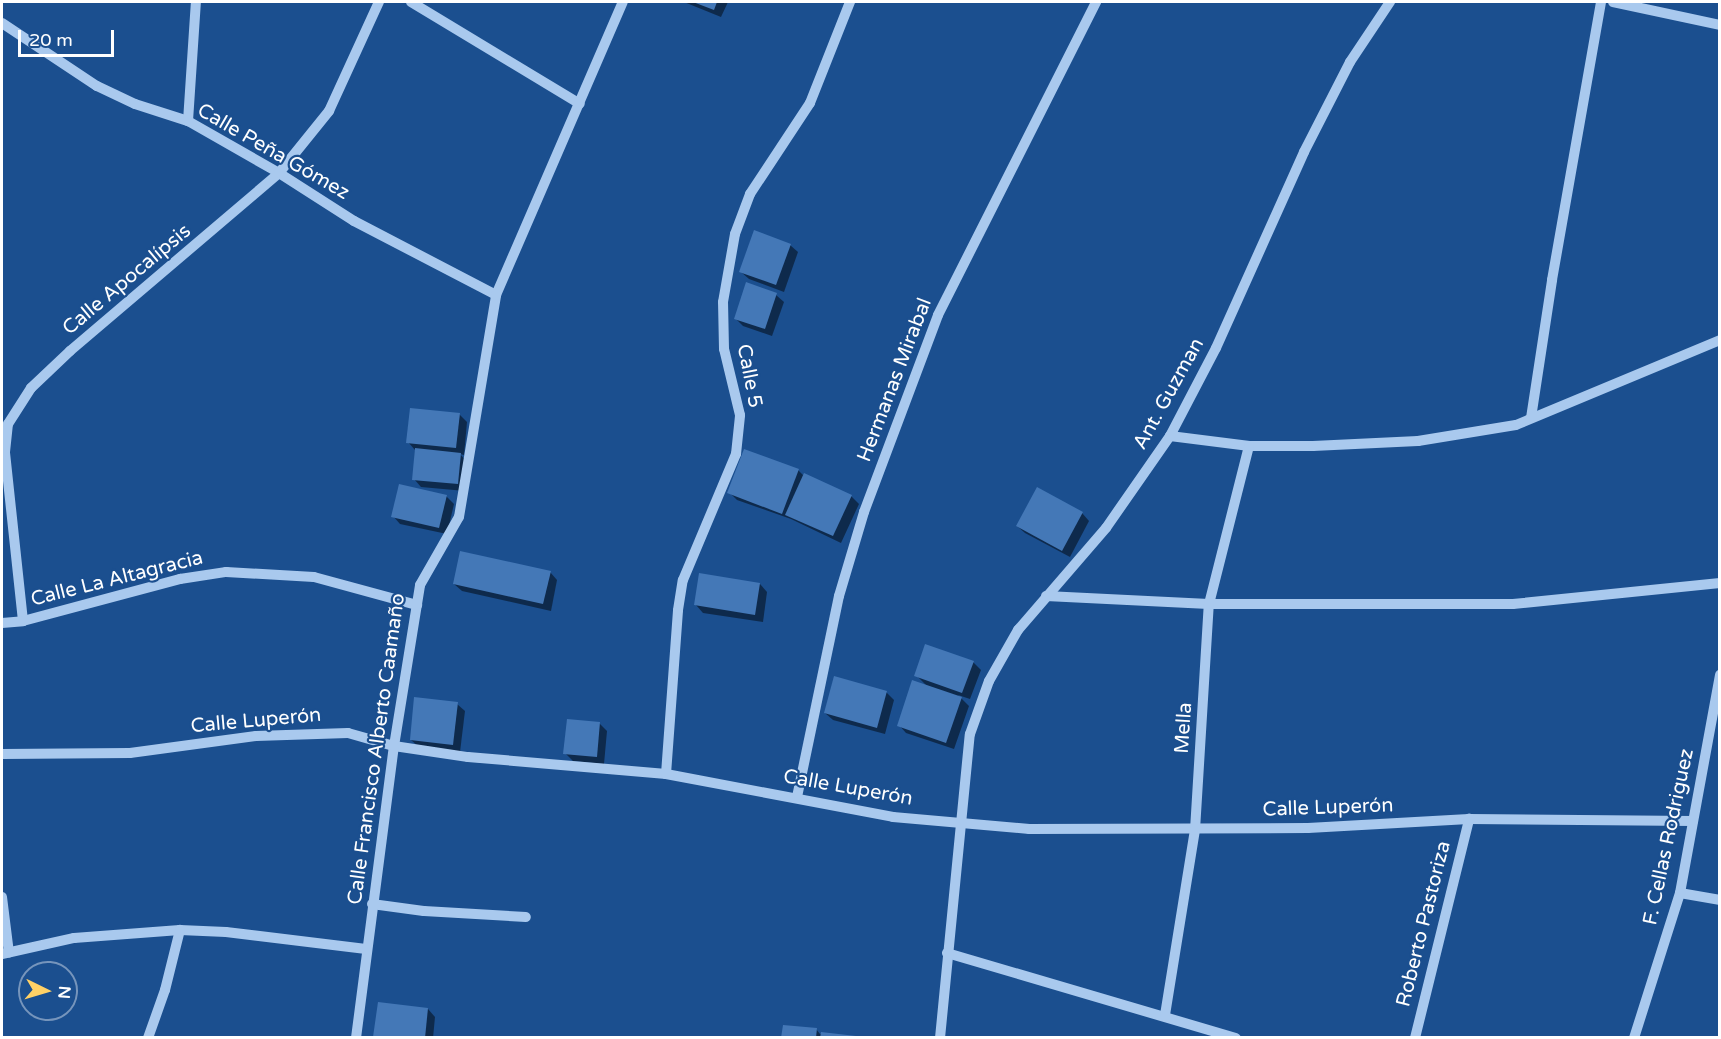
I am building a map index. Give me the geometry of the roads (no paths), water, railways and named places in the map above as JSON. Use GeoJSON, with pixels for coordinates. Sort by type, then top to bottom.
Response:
{"type":"FeatureCollection","features":[{"type":"Feature","properties":{"kind":"street"},"geometry":{"type":"LineString","coordinates":[[188,121],[196,2]]}},
{"type":"Feature","properties":{"kind":"street","name":"Calle Apocalípsis"},"geometry":{"type":"LineString","coordinates":[[23,621],[5,452],[8,424],[31,388],[70,351],[279,173],[329,111],[379,2]]}},
{"type":"Feature","properties":{"kind":"street"},"geometry":{"type":"LineString","coordinates":[[411,2],[580,104]]}},
{"type":"Feature","properties":{"kind":"street","name":"Calle Francisco Alberto Caamaño"},"geometry":{"type":"LineString","coordinates":[[356,1038],[393,746],[420,585],[459,517],[496,295],[623,2]]}},
{"type":"Feature","properties":{"kind":"street","name":"Calle 5"},"geometry":{"type":"LineString","coordinates":[[666,774],[678,610],[683,580],[736,454],[740,415],[724,349],[723,302],[735,234],[750,194],[810,103],[850,2]]}},
{"type":"Feature","properties":{"kind":"street","name":"Hermanas Mirabal"},"geometry":{"type":"LineString","coordinates":[[797,797],[839,596],[868,501],[938,315],[1096,2]]}},
{"type":"Feature","properties":{"kind":"street","name":"Ant. Guzman"},"geometry":{"type":"LineString","coordinates":[[940,1038],[970,734],[989,681],[1018,630],[1106,528],[1170,436],[1216,348],[1350,62],[1390,2]]}},
{"type":"Feature","properties":{"kind":"street"},"geometry":{"type":"LineString","coordinates":[[1532,418],[1552,280],[1601,2]]}},
{"type":"Feature","properties":{"kind":"street"},"geometry":{"type":"LineString","coordinates":[[1613,2],[1719,25]]}},
{"type":"Feature","properties":{"kind":"street","name":"Calle Peña Gómez"},"geometry":{"type":"LineString","coordinates":[[2,23],[97,86],[135,105],[188,121],[279,173],[354,221],[496,295]]}},
{"type":"Feature","properties":{"kind":"street"},"geometry":{"type":"LineString","coordinates":[[1170,436],[1249,446],[1418,441],[1516,425],[1719,340]]}},
{"type":"Feature","properties":{"kind":"street","name":"Mella"},"geometry":{"type":"LineString","coordinates":[[1165,1015],[1195,830],[1209,604],[1249,446]]}},
{"type":"Feature","properties":{"kind":"street","name":"Calle La Altagracia"},"geometry":{"type":"LineString","coordinates":[[2,623],[23,621],[180,579],[226,572],[314,577],[417,605]]}},
{"type":"Feature","properties":{"kind":"street"},"geometry":{"type":"LineString","coordinates":[[1046,596],[1209,604],[1512,604],[1719,583]]}},
{"type":"Feature","properties":{"kind":"street","name":"F. Cellas Rodriguez"},"geometry":{"type":"LineString","coordinates":[[1634,1038],[1680,893],[1719,675]]}},
{"type":"Feature","properties":{"kind":"street","name":"Calle Luperón"},"geometry":{"type":"LineString","coordinates":[[2,754],[130,753],[256,735],[303,732],[348,733],[393,746],[479,758],[666,774],[893,817],[1029,829],[1308,828],[1468,819],[1693,821]]}},
{"type":"Feature","properties":{"kind":"street","name":"Roberto Pastoriza"},"geometry":{"type":"LineString","coordinates":[[1415,1038],[1468,819]]}},
{"type":"Feature","properties":{"kind":"street"},"geometry":{"type":"LineString","coordinates":[[1680,893],[1719,900]]}},
{"type":"Feature","properties":{"kind":"street"},"geometry":{"type":"LineString","coordinates":[[2,897],[5,954],[74,938],[180,930],[226,932],[366,949]]}},
{"type":"Feature","properties":{"kind":"street"},"geometry":{"type":"LineString","coordinates":[[372,904],[424,911],[526,917]]}},
{"type":"Feature","properties":{"kind":"street"},"geometry":{"type":"LineString","coordinates":[[148,1038],[165,990],[180,930]]}},
{"type":"Feature","properties":{"kind":"street"},"geometry":{"type":"LineString","coordinates":[[947,953],[1165,1015],[1236,1038]]}}]}
